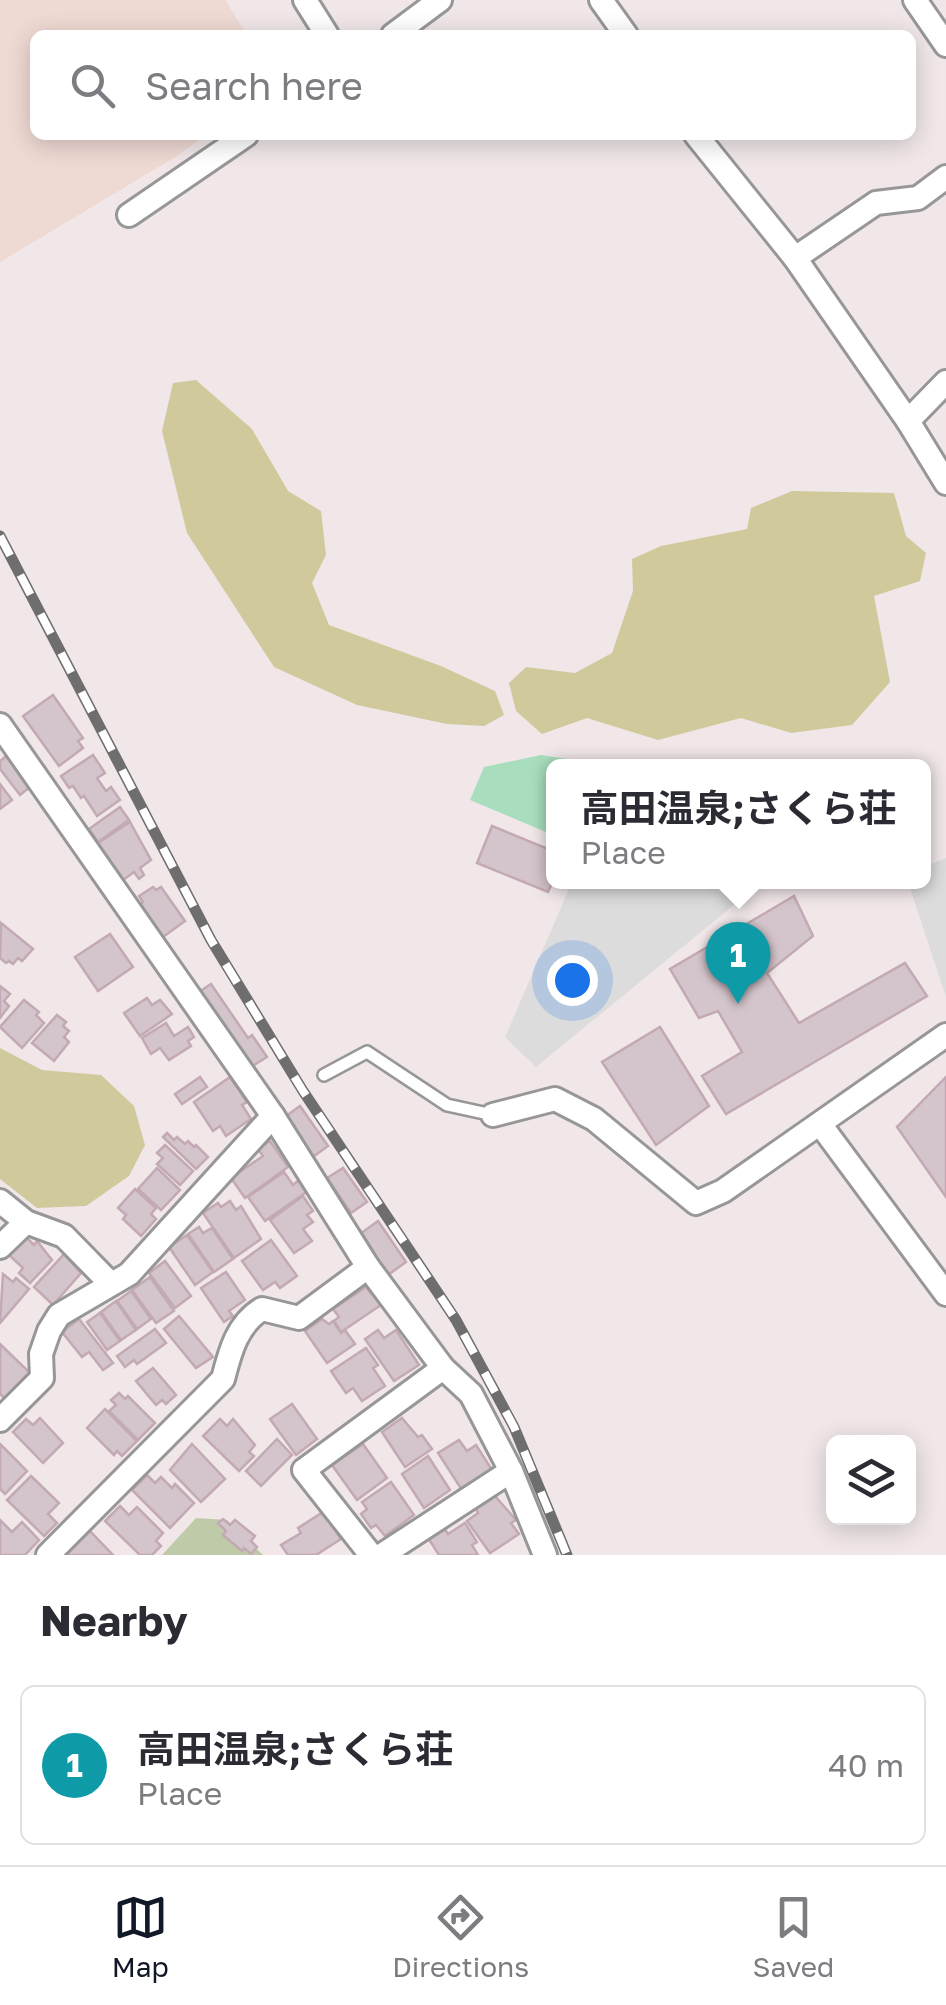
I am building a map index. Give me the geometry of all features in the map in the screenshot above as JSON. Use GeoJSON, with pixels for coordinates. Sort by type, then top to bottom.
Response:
{"type":"FeatureCollection","features":[{"type":"Feature","properties":{"kind":"street"},"geometry":{"type":"LineString","coordinates":[[305,0],[324,30]]}},
{"type":"Feature","properties":{"kind":"street"},"geometry":{"type":"LineString","coordinates":[[400,30],[440,0]]}},
{"type":"Feature","properties":{"kind":"street"},"geometry":{"type":"LineString","coordinates":[[601,0],[622,30]]}},
{"type":"Feature","properties":{"kind":"street"},"geometry":{"type":"LineString","coordinates":[[916,0],[946,45]]}},
{"type":"Feature","properties":{"kind":"street"},"geometry":{"type":"LineString","coordinates":[[129,215],[239,140]]}},
{"type":"Feature","properties":{"kind":"street"},"geometry":{"type":"LineString","coordinates":[[700,140],[795,258],[942,468]]}},
{"type":"Feature","properties":{"kind":"street"},"geometry":{"type":"LineString","coordinates":[[795,258],[876,204],[918,198],[946,177]]}},
{"type":"Feature","properties":{"kind":"street"},"geometry":{"type":"LineString","coordinates":[[908,421],[946,382]]}},
{"type":"Feature","properties":{"kind":"street"},"geometry":{"type":"LineString","coordinates":[[0,725],[273,1116],[368,1268],[443,1368],[471,1394],[511,1471],[545,1555]]}},
{"type":"Feature","properties":{"kind":"street"},"geometry":{"type":"LineString","coordinates":[[493,1115],[555,1099],[594,1119],[696,1204],[723,1191],[946,1035]]}},
{"type":"Feature","properties":{"kind":"street"},"geometry":{"type":"LineString","coordinates":[[0,1420],[42,1378],[41,1354],[60,1315],[129,1274],[273,1116]]}},
{"type":"Feature","properties":{"kind":"street"},"geometry":{"type":"LineString","coordinates":[[820,1124],[946,1294]]}},
{"type":"Feature","properties":{"kind":"street"},"geometry":{"type":"LineString","coordinates":[[0,1201],[26,1222],[64,1236],[110,1283]]}},
{"type":"Feature","properties":{"kind":"street"},"geometry":{"type":"LineString","coordinates":[[0,1248],[26,1222]]}},
{"type":"Feature","properties":{"kind":"street"},"geometry":{"type":"LineString","coordinates":[[48,1555],[223,1379],[246,1318],[262,1309],[299,1318],[368,1268]]}},
{"type":"Feature","properties":{"kind":"street"},"geometry":{"type":"LineString","coordinates":[[371,1555],[304,1470],[443,1368]]}},
{"type":"Feature","properties":{"kind":"street"},"geometry":{"type":"LineString","coordinates":[[382,1555],[511,1471]]}},
{"type":"Feature","properties":{"kind":"lane"},"geometry":{"type":"LineString","coordinates":[[324,1074],[367,1052],[448,1105],[493,1115]]}},
{"type":"Feature","properties":{"kind":"shaded area"},"geometry":{"type":"Polygon","coordinates":[[[0,0],[225,0],[244,30],[30,30],[30,140],[199,140],[0,262],[0,0]]]}},
{"type":"Feature","properties":{"kind":"shaded area"},"geometry":{"type":"Polygon","coordinates":[[[196,380],[252,429],[288,491],[321,511],[326,555],[312,583],[329,625],[441,666],[495,691],[504,715],[484,726],[447,724],[357,705],[274,667],[187,533],[162,431],[173,383],[196,380]]]}},
{"type":"Feature","properties":{"kind":"shaded area"},"geometry":{"type":"Polygon","coordinates":[[[792,491],[894,493],[906,536],[926,553],[920,581],[874,596],[890,682],[852,725],[791,733],[741,718],[658,740],[587,718],[542,734],[516,711],[509,683],[526,667],[575,673],[612,653],[633,591],[632,559],[661,546],[747,529],[751,508],[792,491]]]}},
{"type":"Feature","properties":{"kind":"shaded area"},"geometry":{"type":"Polygon","coordinates":[[[541,755],[566,759],[546,759],[546,832],[470,800],[484,767],[541,755]]]}},
{"type":"Feature","properties":{"kind":"shaded area"},"geometry":{"type":"Polygon","coordinates":[[[946,858],[946,997],[910,889],[931,889],[931,864],[946,858]]]}},
{"type":"Feature","properties":{"kind":"shaded area"},"geometry":{"type":"Polygon","coordinates":[[[569,889],[753,889],[536,1067],[505,1037],[569,889]]]}},
{"type":"Feature","properties":{"kind":"shaded area"},"geometry":{"type":"Polygon","coordinates":[[[0,1048],[42,1070],[101,1075],[134,1106],[145,1145],[129,1176],[86,1206],[37,1208],[0,1179],[0,1048]]]}},
{"type":"Feature","properties":{"kind":"shaded area"},"geometry":{"type":"Polygon","coordinates":[[[196,1518],[227,1520],[263,1555],[162,1555],[196,1518]]]}},
{"type":"Feature","properties":{"kind":"building"},"geometry":{"type":"Polygon","coordinates":[[[53,695],[83,738],[78,741],[83,748],[59,766],[23,716],[53,695]]]}},
{"type":"Feature","properties":{"kind":"building"},"geometry":{"type":"Polygon","coordinates":[[[11,752],[35,783],[20,795],[0,769],[0,761],[11,752]]]}},
{"type":"Feature","properties":{"kind":"building"},"geometry":{"type":"Polygon","coordinates":[[[93,755],[105,773],[97,778],[106,791],[111,787],[120,800],[97,816],[84,796],[81,798],[73,786],[69,788],[61,776],[93,755]]]}},
{"type":"Feature","properties":{"kind":"building"},"geometry":{"type":"Polygon","coordinates":[[[0,784],[12,800],[0,809],[0,784]]]}},
{"type":"Feature","properties":{"kind":"building"},"geometry":{"type":"Polygon","coordinates":[[[120,807],[129,820],[98,842],[89,829],[120,807]]]}},
{"type":"Feature","properties":{"kind":"building"},"geometry":{"type":"Polygon","coordinates":[[[130,822],[151,860],[140,868],[144,875],[139,879],[134,872],[123,880],[98,843],[130,822]]]}},
{"type":"Feature","properties":{"kind":"building"},"geometry":{"type":"Polygon","coordinates":[[[492,826],[546,848],[546,889],[549,889],[548,892],[477,863],[492,826]]]}},
{"type":"Feature","properties":{"kind":"building"},"geometry":{"type":"Polygon","coordinates":[[[153,887],[161,887],[185,921],[163,937],[140,904],[143,902],[139,896],[153,887]]]}},
{"type":"Feature","properties":{"kind":"building"},"geometry":{"type":"Polygon","coordinates":[[[794,896],[813,936],[767,973],[799,1023],[905,963],[927,996],[726,1114],[702,1076],[742,1052],[718,1011],[699,1018],[670,969],[794,896]]]}},
{"type":"Feature","properties":{"kind":"building"},"geometry":{"type":"Polygon","coordinates":[[[1,923],[33,949],[22,961],[18,958],[13,964],[0,958],[1,923]]]}},
{"type":"Feature","properties":{"kind":"building"},"geometry":{"type":"Polygon","coordinates":[[[110,934],[133,967],[98,991],[75,957],[110,934]]]}},
{"type":"Feature","properties":{"kind":"building"},"geometry":{"type":"Polygon","coordinates":[[[211,984],[248,1038],[252,1035],[267,1057],[251,1067],[199,992],[211,984]]]}},
{"type":"Feature","properties":{"kind":"building"},"geometry":{"type":"Polygon","coordinates":[[[0,986],[10,994],[4,1001],[9,1006],[0,1018],[0,986]]]}},
{"type":"Feature","properties":{"kind":"building"},"geometry":{"type":"Polygon","coordinates":[[[147,998],[152,1005],[160,1000],[172,1014],[140,1036],[124,1013],[147,998]]]}},
{"type":"Feature","properties":{"kind":"building"},"geometry":{"type":"Polygon","coordinates":[[[24,1000],[39,1012],[36,1015],[44,1023],[22,1048],[0,1027],[24,1000]]]}},
{"type":"Feature","properties":{"kind":"building"},"geometry":{"type":"Polygon","coordinates":[[[57,1015],[66,1022],[63,1026],[69,1031],[64,1037],[69,1042],[54,1061],[32,1043],[57,1015]]]}},
{"type":"Feature","properties":{"kind":"building"},"geometry":{"type":"Polygon","coordinates":[[[166,1023],[174,1036],[188,1027],[194,1037],[188,1041],[191,1046],[169,1060],[160,1048],[151,1054],[142,1038],[166,1023]]]}},
{"type":"Feature","properties":{"kind":"building"},"geometry":{"type":"Polygon","coordinates":[[[660,1027],[709,1106],[656,1145],[602,1062],[660,1027]]]}},
{"type":"Feature","properties":{"kind":"building"},"geometry":{"type":"Polygon","coordinates":[[[200,1077],[207,1087],[182,1104],[175,1094],[200,1077]]]}},
{"type":"Feature","properties":{"kind":"building"},"geometry":{"type":"Polygon","coordinates":[[[230,1077],[247,1102],[242,1105],[251,1119],[226,1136],[220,1126],[213,1131],[194,1102],[230,1077]]]}},
{"type":"Feature","properties":{"kind":"building"},"geometry":{"type":"Polygon","coordinates":[[[946,1077],[946,1197],[897,1127],[946,1077]]]}},
{"type":"Feature","properties":{"kind":"building"},"geometry":{"type":"Polygon","coordinates":[[[300,1106],[328,1146],[310,1159],[282,1119],[300,1106]]]}},
{"type":"Feature","properties":{"kind":"building"},"geometry":{"type":"Polygon","coordinates":[[[167,1133],[174,1140],[177,1137],[185,1144],[188,1141],[196,1145],[208,1157],[196,1169],[163,1137],[167,1133]]]}},
{"type":"Feature","properties":{"kind":"building"},"geometry":{"type":"Polygon","coordinates":[[[270,1141],[288,1167],[245,1198],[231,1178],[263,1156],[258,1149],[270,1141]]]}},
{"type":"Feature","properties":{"kind":"building"},"geometry":{"type":"Polygon","coordinates":[[[165,1145],[193,1171],[180,1185],[157,1164],[163,1158],[157,1153],[165,1145]]]}},
{"type":"Feature","properties":{"kind":"building"},"geometry":{"type":"Polygon","coordinates":[[[157,1168],[180,1190],[161,1210],[138,1189],[157,1168]]]}},
{"type":"Feature","properties":{"kind":"building"},"geometry":{"type":"Polygon","coordinates":[[[343,1168],[367,1202],[351,1213],[327,1178],[343,1168]]]}},
{"type":"Feature","properties":{"kind":"building"},"geometry":{"type":"Polygon","coordinates":[[[284,1172],[293,1185],[299,1180],[308,1191],[265,1221],[248,1197],[284,1172]]]}},
{"type":"Feature","properties":{"kind":"building"},"geometry":{"type":"Polygon","coordinates":[[[135,1189],[156,1208],[151,1214],[156,1219],[141,1236],[123,1219],[126,1215],[118,1208],[135,1189]]]}},
{"type":"Feature","properties":{"kind":"building"},"geometry":{"type":"Polygon","coordinates":[[[303,1196],[313,1211],[307,1215],[313,1222],[303,1229],[312,1241],[294,1253],[270,1220],[303,1196]]]}},
{"type":"Feature","properties":{"kind":"building"},"geometry":{"type":"Polygon","coordinates":[[[230,1201],[236,1210],[241,1206],[261,1239],[234,1258],[203,1213],[218,1203],[221,1207],[230,1201]]]}},
{"type":"Feature","properties":{"kind":"building"},"geometry":{"type":"Polygon","coordinates":[[[378,1221],[406,1262],[388,1275],[360,1234],[378,1221]]]}},
{"type":"Feature","properties":{"kind":"building"},"geometry":{"type":"Polygon","coordinates":[[[199,1227],[203,1233],[212,1228],[233,1259],[214,1272],[188,1234],[199,1227]]]}},
{"type":"Feature","properties":{"kind":"building"},"geometry":{"type":"Polygon","coordinates":[[[187,1235],[213,1272],[195,1285],[169,1247],[187,1235]]]}},
{"type":"Feature","properties":{"kind":"building"},"geometry":{"type":"Polygon","coordinates":[[[26,1237],[34,1245],[37,1241],[52,1260],[30,1283],[19,1273],[23,1268],[9,1255],[26,1237]]]}},
{"type":"Feature","properties":{"kind":"building"},"geometry":{"type":"Polygon","coordinates":[[[271,1240],[297,1276],[280,1288],[275,1282],[263,1290],[242,1261],[271,1240]]]}},
{"type":"Feature","properties":{"kind":"building"},"geometry":{"type":"Polygon","coordinates":[[[64,1254],[81,1273],[53,1305],[34,1287],[64,1254]]]}},
{"type":"Feature","properties":{"kind":"building"},"geometry":{"type":"Polygon","coordinates":[[[165,1261],[191,1296],[175,1308],[149,1273],[165,1261]]]}},
{"type":"Feature","properties":{"kind":"building"},"geometry":{"type":"Polygon","coordinates":[[[226,1272],[245,1300],[229,1311],[233,1316],[224,1322],[201,1288],[226,1272]]]}},
{"type":"Feature","properties":{"kind":"building"},"geometry":{"type":"Polygon","coordinates":[[[3,1274],[13,1282],[16,1278],[29,1289],[0,1323],[3,1274]]]}},
{"type":"Feature","properties":{"kind":"building"},"geometry":{"type":"Polygon","coordinates":[[[150,1277],[174,1311],[156,1323],[132,1290],[150,1277]]]}},
{"type":"Feature","properties":{"kind":"building"},"geometry":{"type":"Polygon","coordinates":[[[366,1287],[370,1292],[375,1289],[384,1303],[341,1332],[334,1321],[339,1317],[333,1309],[366,1287]]]}},
{"type":"Feature","properties":{"kind":"building"},"geometry":{"type":"Polygon","coordinates":[[[131,1291],[151,1319],[137,1329],[117,1301],[131,1291]]]}},
{"type":"Feature","properties":{"kind":"building"},"geometry":{"type":"Polygon","coordinates":[[[116,1301],[136,1330],[121,1340],[101,1312],[116,1301]]]}},
{"type":"Feature","properties":{"kind":"building"},"geometry":{"type":"Polygon","coordinates":[[[100,1313],[120,1341],[107,1350],[87,1322],[100,1313]]]}},
{"type":"Feature","properties":{"kind":"building"},"geometry":{"type":"Polygon","coordinates":[[[179,1316],[213,1357],[196,1368],[164,1329],[179,1316]]]}},
{"type":"Feature","properties":{"kind":"building"},"geometry":{"type":"Polygon","coordinates":[[[79,1319],[113,1363],[103,1370],[89,1352],[82,1357],[62,1332],[79,1319]]]}},
{"type":"Feature","properties":{"kind":"building"},"geometry":{"type":"Polygon","coordinates":[[[322,1319],[329,1324],[333,1321],[341,1333],[345,1330],[355,1344],[327,1363],[305,1331],[322,1319]]]}},
{"type":"Feature","properties":{"kind":"building"},"geometry":{"type":"Polygon","coordinates":[[[155,1329],[166,1343],[137,1364],[134,1360],[125,1367],[117,1356],[155,1329]]]}},
{"type":"Feature","properties":{"kind":"building"},"geometry":{"type":"Polygon","coordinates":[[[378,1330],[384,1338],[396,1330],[419,1365],[394,1381],[365,1339],[378,1330]]]}},
{"type":"Feature","properties":{"kind":"building"},"geometry":{"type":"Polygon","coordinates":[[[0,1344],[30,1373],[5,1399],[0,1394],[0,1344]]]}},
{"type":"Feature","properties":{"kind":"building"},"geometry":{"type":"Polygon","coordinates":[[[366,1348],[378,1365],[373,1368],[385,1386],[362,1401],[353,1388],[346,1393],[331,1371],[366,1348]]]}},
{"type":"Feature","properties":{"kind":"building"},"geometry":{"type":"Polygon","coordinates":[[[153,1368],[176,1395],[166,1404],[162,1400],[156,1405],[136,1381],[153,1368]]]}},
{"type":"Feature","properties":{"kind":"building"},"geometry":{"type":"Polygon","coordinates":[[[119,1393],[125,1399],[128,1396],[155,1423],[138,1440],[109,1411],[116,1405],[111,1400],[119,1393]]]}},
{"type":"Feature","properties":{"kind":"building"},"geometry":{"type":"Polygon","coordinates":[[[292,1404],[317,1439],[296,1455],[270,1419],[292,1404]]]}},
{"type":"Feature","properties":{"kind":"building"},"geometry":{"type":"Polygon","coordinates":[[[105,1409],[137,1441],[122,1456],[117,1451],[114,1455],[87,1428],[105,1409]]]}},
{"type":"Feature","properties":{"kind":"building"},"geometry":{"type":"Polygon","coordinates":[[[40,1418],[63,1443],[43,1463],[13,1432],[26,1419],[33,1425],[40,1418]]]}},
{"type":"Feature","properties":{"kind":"building"},"geometry":{"type":"Polygon","coordinates":[[[402,1418],[432,1449],[405,1467],[382,1432],[402,1418]]]}},
{"type":"Feature","properties":{"kind":"building"},"geometry":{"type":"Polygon","coordinates":[[[220,1419],[227,1426],[233,1419],[255,1445],[249,1452],[254,1456],[239,1471],[203,1436],[220,1419]]]}},
{"type":"Feature","properties":{"kind":"building"},"geometry":{"type":"Polygon","coordinates":[[[277,1439],[292,1455],[261,1486],[246,1471],[277,1439]]]}},
{"type":"Feature","properties":{"kind":"building"},"geometry":{"type":"Polygon","coordinates":[[[459,1440],[467,1451],[476,1445],[492,1470],[462,1490],[438,1453],[459,1440]]]}},
{"type":"Feature","properties":{"kind":"building"},"geometry":{"type":"Polygon","coordinates":[[[0,1444],[27,1471],[5,1494],[0,1489],[0,1444]]]}},
{"type":"Feature","properties":{"kind":"building"},"geometry":{"type":"Polygon","coordinates":[[[192,1444],[225,1479],[201,1502],[170,1470],[192,1444]]]}},
{"type":"Feature","properties":{"kind":"building"},"geometry":{"type":"Polygon","coordinates":[[[363,1444],[387,1478],[357,1500],[332,1465],[363,1444]]]}},
{"type":"Feature","properties":{"kind":"building"},"geometry":{"type":"Polygon","coordinates":[[[428,1456],[450,1490],[424,1508],[402,1474],[428,1456]]]}},
{"type":"Feature","properties":{"kind":"building"},"geometry":{"type":"Polygon","coordinates":[[[147,1475],[155,1483],[161,1477],[172,1488],[175,1484],[194,1503],[170,1528],[132,1490],[147,1475]]]}},
{"type":"Feature","properties":{"kind":"building"},"geometry":{"type":"Polygon","coordinates":[[[31,1476],[59,1503],[48,1514],[57,1523],[44,1536],[7,1500],[31,1476]]]}},
{"type":"Feature","properties":{"kind":"building"},"geometry":{"type":"Polygon","coordinates":[[[391,1482],[414,1515],[385,1536],[376,1525],[371,1528],[361,1514],[367,1509],[362,1502],[391,1482]]]}},
{"type":"Feature","properties":{"kind":"building"},"geometry":{"type":"Polygon","coordinates":[[[495,1496],[516,1520],[511,1523],[519,1534],[490,1553],[467,1521],[495,1496]]]}},
{"type":"Feature","properties":{"kind":"building"},"geometry":{"type":"Polygon","coordinates":[[[120,1506],[129,1515],[137,1507],[163,1533],[156,1541],[161,1546],[152,1555],[140,1555],[105,1521],[120,1506]]]}},
{"type":"Feature","properties":{"kind":"building"},"geometry":{"type":"Polygon","coordinates":[[[323,1512],[341,1539],[316,1555],[288,1555],[281,1545],[323,1512]]]}},
{"type":"Feature","properties":{"kind":"building"},"geometry":{"type":"Polygon","coordinates":[[[223,1519],[230,1525],[235,1520],[255,1536],[251,1541],[257,1547],[251,1554],[223,1535],[226,1531],[218,1523],[223,1519]]]}},
{"type":"Feature","properties":{"kind":"building"},"geometry":{"type":"Polygon","coordinates":[[[0,1520],[12,1532],[22,1522],[39,1540],[25,1555],[0,1555],[0,1520]]]}},
{"type":"Feature","properties":{"kind":"building"},"geometry":{"type":"Polygon","coordinates":[[[465,1523],[477,1542],[472,1545],[478,1555],[439,1555],[428,1538],[444,1528],[448,1534],[465,1523]]]}},
{"type":"Feature","properties":{"kind":"building"},"geometry":{"type":"Polygon","coordinates":[[[90,1531],[113,1555],[64,1555],[90,1531]]]}},
{"type":"Feature","properties":{"kind":"railway"},"geometry":{"type":"LineString","coordinates":[[0,536],[211,940],[303,1091],[456,1320],[514,1427],[567,1555]]}},
{"type":"Feature","properties":{"kind":"place","name":"高田温泉;さくら荘"},"geometry":{"type":"Point","coordinates":[738,1004]}}]}
